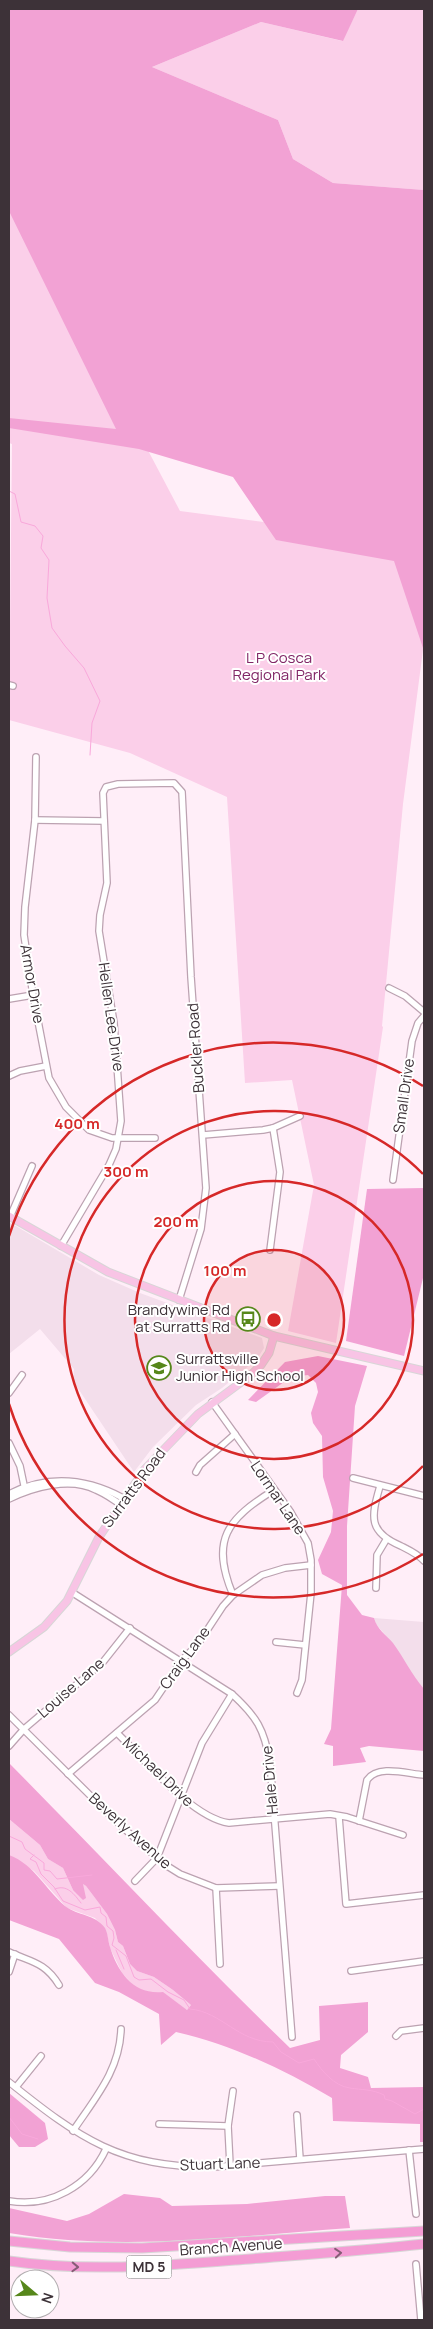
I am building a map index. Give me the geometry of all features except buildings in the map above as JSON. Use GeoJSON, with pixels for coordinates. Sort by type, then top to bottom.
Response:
{"type":"FeatureCollection","features":[{"type":"Feature","properties":{"kind":"highway","name":"Branch Avenue"},"geometry":{"type":"LineString","coordinates":[[9,2241],[70,2247],[142,2248],[424,2231]]}},
{"type":"Feature","properties":{"kind":"highway","name":"Branch Avenue"},"geometry":{"type":"LineString","coordinates":[[9,2262],[92,2268],[149,2267],[351,2252],[424,2244]]}},
{"type":"Feature","properties":{"kind":"main road"},"geometry":{"type":"LineString","coordinates":[[10,1217],[108,1272],[274,1336],[424,1371]]}},
{"type":"Feature","properties":{"kind":"main road","name":"Surratts Road"},"geometry":{"type":"LineString","coordinates":[[9,1652],[50,1621],[72,1592],[89,1556],[121,1501],[157,1455],[198,1414],[251,1375],[261,1365],[269,1353],[274,1336]]}},
{"type":"Feature","properties":{"kind":"street","name":"Armor Drive"},"geometry":{"type":"LineString","coordinates":[[36,756],[35,820],[24,922],[25,949],[46,1066],[53,1087],[72,1115],[89,1130],[103,1136],[118,1139],[154,1138]]}},
{"type":"Feature","properties":{"kind":"street","name":"Buckler Road"},"geometry":{"type":"LineString","coordinates":[[118,784],[169,782],[176,784],[182,792],[191,977],[206,1188],[205,1213],[179,1300]]}},
{"type":"Feature","properties":{"kind":"street","name":"Hellen Lee Drive"},"geometry":{"type":"LineString","coordinates":[[61,1246],[109,1165],[116,1150],[118,1139],[121,1111],[114,1023],[99,931],[100,915],[108,883],[104,789],[110,785],[118,784]]}},
{"type":"Feature","properties":{"kind":"street"},"geometry":{"type":"LineString","coordinates":[[35,820],[104,821]]}},
{"type":"Feature","properties":{"kind":"street"},"geometry":{"type":"LineString","coordinates":[[389,988],[404,996],[424,1014]]}},
{"type":"Feature","properties":{"kind":"street"},"geometry":{"type":"LineString","coordinates":[[9,999],[33,995]]}},
{"type":"Feature","properties":{"kind":"street","name":"Small Drive"},"geometry":{"type":"LineString","coordinates":[[393,1180],[412,1041],[424,1014]]}},
{"type":"Feature","properties":{"kind":"street"},"geometry":{"type":"LineString","coordinates":[[9,1076],[20,1071],[46,1066]]}},
{"type":"Feature","properties":{"kind":"street"},"geometry":{"type":"LineString","coordinates":[[203,1135],[273,1128],[300,1116]]}},
{"type":"Feature","properties":{"kind":"street"},"geometry":{"type":"LineString","coordinates":[[270,1250],[280,1172],[273,1128]]}},
{"type":"Feature","properties":{"kind":"street"},"geometry":{"type":"LineString","coordinates":[[10,1217],[32,1166]]}},
{"type":"Feature","properties":{"kind":"street"},"geometry":{"type":"LineString","coordinates":[[9,1393],[22,1375]]}},
{"type":"Feature","properties":{"kind":"street","name":"Lormar Lane"},"geometry":{"type":"LineString","coordinates":[[212,1402],[302,1529],[308,1543],[311,1565],[311,1593],[302,1680],[297,1693]]}},
{"type":"Feature","properties":{"kind":"street"},"geometry":{"type":"LineString","coordinates":[[196,1472],[200,1464],[235,1434]]}},
{"type":"Feature","properties":{"kind":"street"},"geometry":{"type":"LineString","coordinates":[[9,1443],[20,1466],[25,1490]]}},
{"type":"Feature","properties":{"kind":"street"},"geometry":{"type":"LineString","coordinates":[[353,1478],[424,1496]]}},
{"type":"Feature","properties":{"kind":"street"},"geometry":{"type":"LineString","coordinates":[[9,1494],[53,1485],[77,1485],[95,1489],[121,1501]]}},
{"type":"Feature","properties":{"kind":"street"},"geometry":{"type":"LineString","coordinates":[[380,1486],[374,1520],[386,1540],[415,1553],[424,1561]]}},
{"type":"Feature","properties":{"kind":"street"},"geometry":{"type":"LineString","coordinates":[[9,1499],[25,1490]]}},
{"type":"Feature","properties":{"kind":"street"},"geometry":{"type":"LineString","coordinates":[[233,1594],[223,1571],[223,1551],[227,1534],[236,1518],[250,1504],[274,1490]]}},
{"type":"Feature","properties":{"kind":"street"},"geometry":{"type":"LineString","coordinates":[[376,1588],[377,1555],[386,1540]]}},
{"type":"Feature","properties":{"kind":"street","name":"Craig Lane"},"geometry":{"type":"LineString","coordinates":[[68,1774],[155,1700],[182,1660],[198,1644],[233,1594],[262,1575],[285,1568],[311,1565]]}},
{"type":"Feature","properties":{"kind":"street","name":"Hale Drive"},"geometry":{"type":"LineString","coordinates":[[72,1592],[182,1660],[232,1694],[251,1712],[266,1737],[270,1762],[292,2037]]}},
{"type":"Feature","properties":{"kind":"street","name":"Louise Lane"},"geometry":{"type":"LineString","coordinates":[[9,1746],[24,1729],[103,1662],[130,1628]]}},
{"type":"Feature","properties":{"kind":"street"},"geometry":{"type":"LineString","coordinates":[[276,1642],[306,1645]]}},
{"type":"Feature","properties":{"kind":"street"},"geometry":{"type":"LineString","coordinates":[[135,1881],[157,1858],[206,1736],[232,1694]]}},
{"type":"Feature","properties":{"kind":"street","name":"Beverly Avenue"},"geometry":{"type":"LineString","coordinates":[[9,1715],[120,1826],[157,1858],[180,1874],[216,1888],[279,1886]]}},
{"type":"Feature","properties":{"kind":"street","name":"Michael Drive"},"geometry":{"type":"LineString","coordinates":[[117,1733],[200,1812],[218,1821],[229,1823],[330,1814],[403,1835]]}},
{"type":"Feature","properties":{"kind":"street"},"geometry":{"type":"LineString","coordinates":[[359,1821],[368,1780],[371,1775],[386,1771],[424,1775]]}},
{"type":"Feature","properties":{"kind":"street"},"geometry":{"type":"LineString","coordinates":[[339,1817],[346,1904],[424,1895]]}},
{"type":"Feature","properties":{"kind":"street"},"geometry":{"type":"LineString","coordinates":[[216,1888],[220,1964]]}},
{"type":"Feature","properties":{"kind":"street"},"geometry":{"type":"LineString","coordinates":[[9,1972],[12,1953],[44,1966],[60,1985]]}},
{"type":"Feature","properties":{"kind":"street"},"geometry":{"type":"LineString","coordinates":[[351,1971],[424,1960]]}},
{"type":"Feature","properties":{"kind":"street"},"geometry":{"type":"LineString","coordinates":[[396,2036],[401,2031],[424,2028]]}},
{"type":"Feature","properties":{"kind":"street"},"geometry":{"type":"LineString","coordinates":[[73,2131],[116,2064],[121,2045],[121,2029]]}},
{"type":"Feature","properties":{"kind":"street"},"geometry":{"type":"LineString","coordinates":[[16,2087],[41,2056]]}},
{"type":"Feature","properties":{"kind":"street","name":"Stuart Lane"},"geometry":{"type":"LineString","coordinates":[[9,2082],[73,2131],[106,2149],[158,2164],[187,2167],[230,2165],[424,2149]]}},
{"type":"Feature","properties":{"kind":"street"},"geometry":{"type":"LineString","coordinates":[[230,2165],[228,2126],[233,2091]]}},
{"type":"Feature","properties":{"kind":"street"},"geometry":{"type":"LineString","coordinates":[[297,2116],[300,2160]]}},
{"type":"Feature","properties":{"kind":"street"},"geometry":{"type":"LineString","coordinates":[[159,2124],[228,2126]]}},
{"type":"Feature","properties":{"kind":"street"},"geometry":{"type":"LineString","coordinates":[[9,2201],[41,2201],[74,2188],[94,2170],[106,2149]]}},
{"type":"Feature","properties":{"kind":"street"},"geometry":{"type":"LineString","coordinates":[[409,2150],[416,2214]]}},
{"type":"Feature","properties":{"kind":"street"},"geometry":{"type":"LineString","coordinates":[[416,2264],[421,2295],[421,2320]]}},
{"type":"Feature","properties":{"kind":"shaded area"},"geometry":{"type":"Polygon","coordinates":[[[9,9],[358,9],[343,41],[261,22],[152,67],[278,120],[293,159],[333,183],[424,190],[424,651],[394,561],[276,540],[233,477],[139,449],[9,428],[9,418],[116,429],[9,211],[9,9]]]}},
{"type":"Feature","properties":{"kind":"shaded area"},"geometry":{"type":"Polygon","coordinates":[[[424,1188],[424,1274],[404,1356],[346,1341],[367,1189],[424,1188]]]}},
{"type":"Feature","properties":{"kind":"shaded area"},"geometry":{"type":"Polygon","coordinates":[[[9,1222],[99,1275],[140,1293],[262,1338],[264,1348],[257,1359],[222,1388],[196,1405],[153,1447],[134,1472],[73,1381],[74,1369],[40,1329],[9,1354],[9,1222]]]}},
{"type":"Feature","properties":{"kind":"shaded area"},"geometry":{"type":"Polygon","coordinates":[[[318,1356],[367,1366],[355,1406],[347,1526],[347,1595],[362,1615],[374,1618],[379,1629],[393,1643],[424,1689],[424,1751],[369,1746],[360,1748],[366,1762],[333,1766],[333,1746],[324,1744],[331,1729],[342,1585],[322,1574],[318,1560],[331,1532],[333,1511],[323,1477],[322,1436],[313,1423],[311,1413],[318,1392],[316,1383],[308,1375],[291,1377],[256,1402],[248,1400],[285,1362],[318,1356]]]}},
{"type":"Feature","properties":{"kind":"shaded area"},"geometry":{"type":"Polygon","coordinates":[[[374,1618],[424,1622],[424,1689],[414,1678],[393,1644],[376,1624],[374,1618]]]}},
{"type":"Feature","properties":{"kind":"shaded area"},"geometry":{"type":"Polygon","coordinates":[[[9,1763],[290,2048],[320,2040],[319,2006],[368,2002],[368,2032],[341,2055],[340,2068],[368,2077],[371,2088],[424,2087],[424,2142],[420,2142],[420,2124],[333,2121],[332,2098],[295,2077],[237,2051],[176,2032],[161,2045],[159,2014],[119,1992],[95,1983],[59,1939],[9,1920],[9,1855],[18,1859],[33,1871],[65,1906],[101,1923],[106,1930],[113,1957],[123,1973],[136,1986],[153,1992],[163,1992],[187,2010],[191,2005],[154,1977],[137,1971],[130,1964],[123,1946],[118,1942],[115,1930],[107,1914],[86,1886],[83,1884],[86,1898],[83,1900],[73,1890],[63,1868],[48,1859],[40,1845],[9,1819],[9,1763]]]}},
{"type":"Feature","properties":{"kind":"shaded area"},"geometry":{"type":"Polygon","coordinates":[[[9,2093],[45,2123],[48,2139],[35,2147],[19,2147],[9,2135],[9,2093]]]}},
{"type":"Feature","properties":{"kind":"shaded area"},"geometry":{"type":"Polygon","coordinates":[[[124,2194],[160,2198],[172,2206],[247,2204],[325,2196],[345,2196],[350,2228],[180,2241],[137,2242],[52,2239],[9,2233],[9,2208],[67,2221],[89,2214],[124,2194]]]}},
{"type":"Feature","properties":{"kind":"green space"},"geometry":{"type":"Polygon","coordinates":[[[358,9],[424,9],[424,190],[333,183],[293,159],[278,120],[152,67],[261,22],[342,41],[358,9]]]}},
{"type":"Feature","properties":{"kind":"green space","name":"L P Cosca Regional Park"},"geometry":{"type":"Polygon","coordinates":[[[9,187],[180,511],[424,543],[424,642],[403,804],[383,1027],[336,1343],[288,1331],[314,1185],[292,1080],[245,1083],[227,797],[130,753],[9,720],[12,444],[9,443],[9,187]]]}},
{"type":"Feature","properties":{"kind":"green space"},"geometry":{"type":"Polygon","coordinates":[[[9,1819],[40,1845],[48,1859],[63,1868],[73,1890],[82,1883],[86,1886],[107,1914],[115,1930],[118,1942],[123,1946],[130,1964],[137,1971],[154,1977],[173,1990],[191,2005],[187,2010],[135,1987],[122,1973],[110,1948],[106,1930],[95,1918],[67,1908],[34,1871],[9,1855],[9,1819]]]}},
{"type":"Feature","properties":{"kind":"waterway"},"geometry":{"type":"LineString","coordinates":[[9,491],[15,494],[21,522],[35,526],[43,536],[41,548],[49,560],[47,598],[52,628],[84,668],[100,701],[92,723],[90,755]]}},
{"type":"Feature","properties":{"kind":"waterway"},"geometry":{"type":"LineString","coordinates":[[9,1836],[22,1842],[25,1849],[44,1863],[44,1870],[50,1871],[57,1879],[92,1875]]}},
{"type":"Feature","properties":{"kind":"waterway"},"geometry":{"type":"LineString","coordinates":[[34,1855],[30,1859],[36,1862],[41,1874],[54,1887],[63,1901],[85,1910],[100,1907],[101,1913],[106,1917],[107,1926],[113,1931],[112,1945],[126,1956],[134,1977],[139,1980],[151,1979],[168,1992],[184,2000],[190,2009],[212,2015],[250,2037],[261,2041],[273,2042],[281,2052],[299,2063],[314,2059],[325,2073],[344,2087],[380,2093],[384,2095],[385,2099],[415,2114],[424,2109]]}},
{"type":"Feature","properties":{"kind":"waterway"},"geometry":{"type":"LineString","coordinates":[[55,1889],[67,1889],[81,1903]]}},
{"type":"Feature","properties":{"kind":"waterway"},"geometry":{"type":"LineString","coordinates":[[116,1950],[124,1969]]}},
{"type":"Feature","properties":{"kind":"waterway"},"geometry":{"type":"LineString","coordinates":[[9,2117],[22,2134],[38,2139]]}},
{"type":"Feature","properties":{"kind":"place","name":"Brandywine Rd at Surratts Rd"},"geometry":{"type":"Point","coordinates":[248,1319]}},
{"type":"Feature","properties":{"kind":"place","name":"Surrattsville Junior High School"},"geometry":{"type":"Point","coordinates":[159,1368]}}]}
